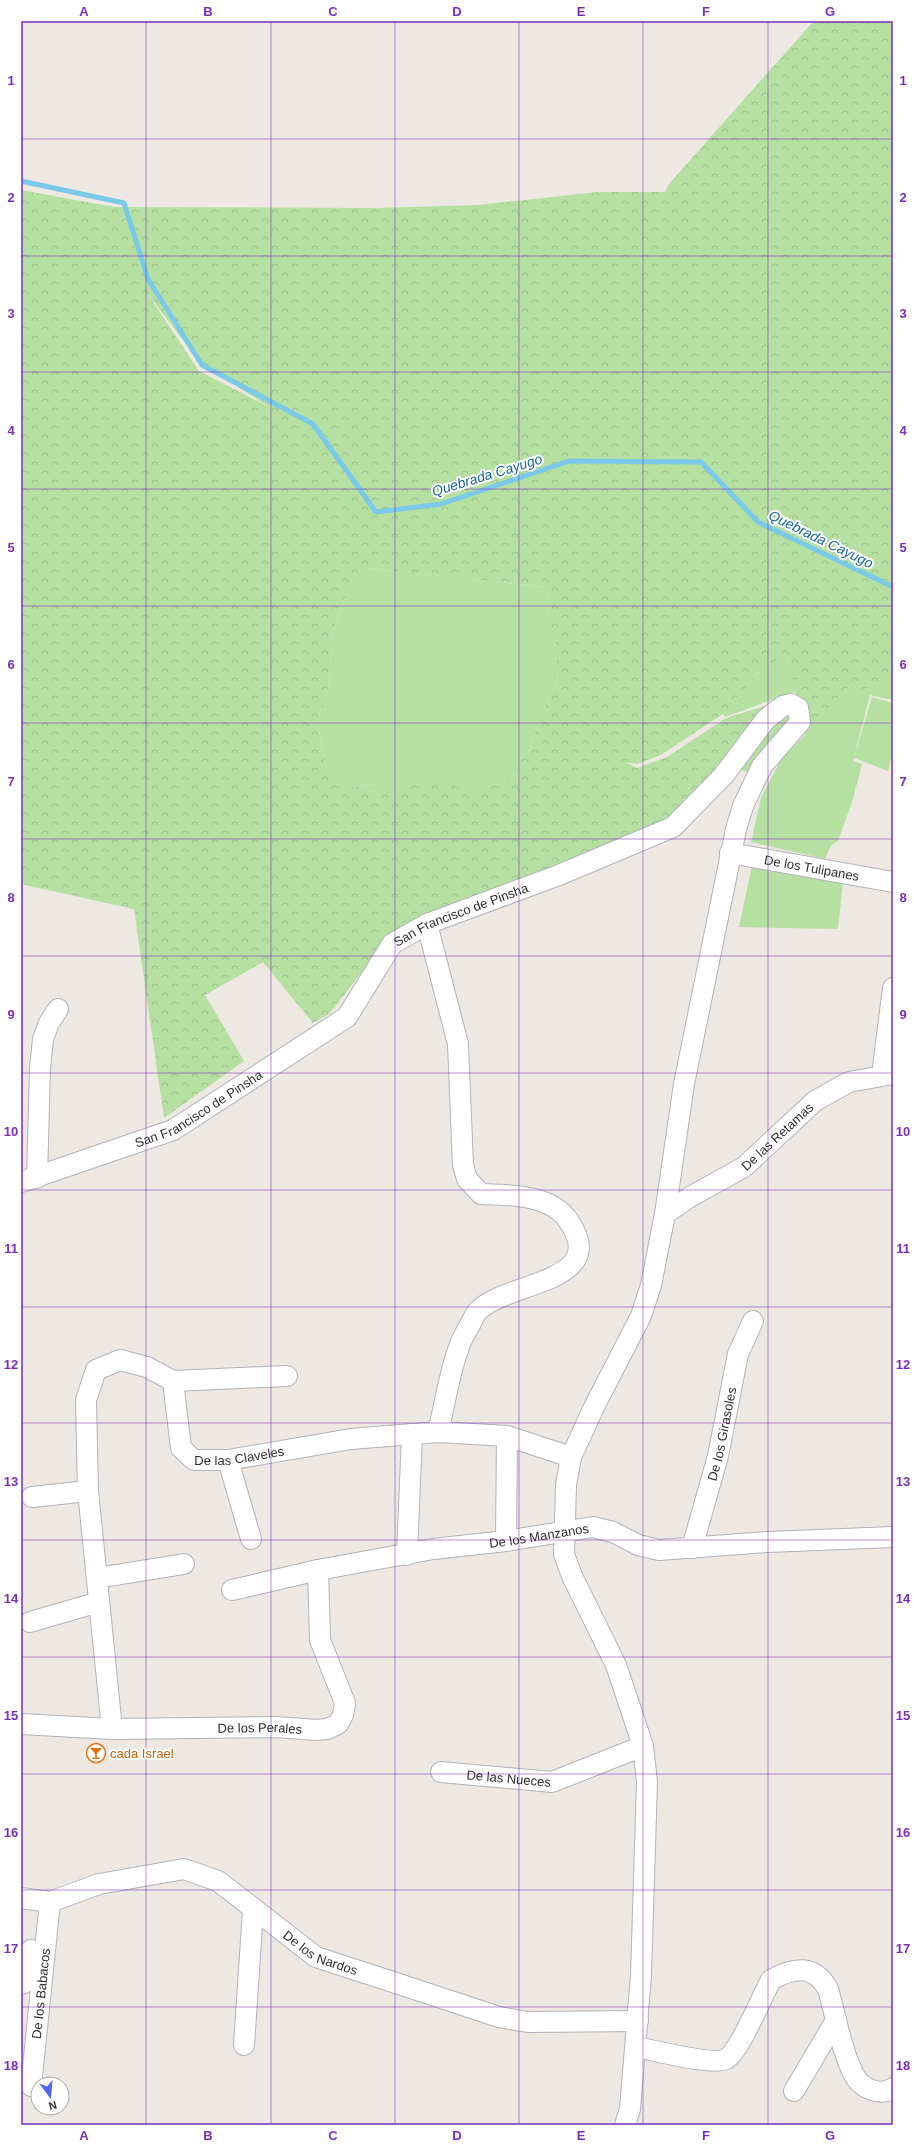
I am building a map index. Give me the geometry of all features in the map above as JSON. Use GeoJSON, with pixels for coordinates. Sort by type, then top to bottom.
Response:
{"type":"FeatureCollection","features":[{"type":"Feature","properties":{"kind":"street","name":"San Francisco de Pinsha"},"geometry":{"type":"LineString","coordinates":[[29,1180],[173,1130],[180,1126],[347,1017],[392,944],[427,924],[559,875],[673,827],[724,775],[766,719],[782,706],[791,704],[798,708],[800,722],[796,729],[762,766],[743,806],[730,853]]}},
{"type":"Feature","properties":{"kind":"street"},"geometry":{"type":"LineString","coordinates":[[625,2125],[630,2109],[638,2021],[647,1782],[642,1746],[616,1665],[572,1576],[564,1554],[566,1532],[566,1484],[571,1457],[594,1405],[641,1316],[659,1251],[684,1084],[730,853]]}},
{"type":"Feature","properties":{"kind":"street","name":"De los Tulipanes"},"geometry":{"type":"LineString","coordinates":[[730,853],[893,882]]}},
{"type":"Feature","properties":{"kind":"street"},"geometry":{"type":"LineString","coordinates":[[427,924],[458,1044],[463,1165],[466,1179],[481,1194],[504,1195],[545,1201],[565,1216],[577,1233],[580,1247],[578,1256],[568,1269],[495,1299],[478,1310],[459,1346],[438,1432]]}},
{"type":"Feature","properties":{"kind":"street"},"geometry":{"type":"LineString","coordinates":[[888,1075],[893,988]]}},
{"type":"Feature","properties":{"kind":"street"},"geometry":{"type":"LineString","coordinates":[[29,1180],[42,1046],[49,1022],[58,1009]]}},
{"type":"Feature","properties":{"kind":"street","name":"De las Retamas"},"geometry":{"type":"LineString","coordinates":[[665,1214],[690,1197],[744,1167],[814,1101],[849,1082],[888,1075]]}},
{"type":"Feature","properties":{"kind":"street","name":"De los Girasoles"},"geometry":{"type":"LineString","coordinates":[[692,1548],[718,1456],[738,1354],[753,1320]]}},
{"type":"Feature","properties":{"kind":"street"},"geometry":{"type":"LineString","coordinates":[[112,1729],[88,1491],[86,1400],[96,1370],[120,1360],[147,1366],[173,1380],[287,1376]]}},
{"type":"Feature","properties":{"kind":"street","name":"De las Claveles"},"geometry":{"type":"LineString","coordinates":[[173,1380],[181,1448],[194,1460],[228,1460],[351,1439],[438,1432],[507,1436],[571,1457]]}},
{"type":"Feature","properties":{"kind":"street"},"geometry":{"type":"LineString","coordinates":[[407,1555],[412,1434]]}},
{"type":"Feature","properties":{"kind":"street"},"geometry":{"type":"LineString","coordinates":[[506,1541],[507,1436]]}},
{"type":"Feature","properties":{"kind":"street"},"geometry":{"type":"LineString","coordinates":[[228,1460],[251,1539]]}},
{"type":"Feature","properties":{"kind":"street"},"geometry":{"type":"LineString","coordinates":[[32,1497],[88,1491]]}},
{"type":"Feature","properties":{"kind":"street","name":"De los Manzanos"},"geometry":{"type":"LineString","coordinates":[[232,1590],[318,1570],[407,1555],[433,1549],[506,1541],[593,1528],[613,1532],[638,1545],[659,1550],[767,1542],[893,1537]]}},
{"type":"Feature","properties":{"kind":"street"},"geometry":{"type":"LineString","coordinates":[[97,1578],[184,1564]]}},
{"type":"Feature","properties":{"kind":"street","name":"De los Perales"},"geometry":{"type":"LineString","coordinates":[[21,1724],[112,1729],[276,1727],[316,1730],[327,1729],[338,1724],[343,1715],[344,1703],[320,1640],[318,1570]]}},
{"type":"Feature","properties":{"kind":"street"},"geometry":{"type":"LineString","coordinates":[[30,1622],[99,1602]]}},
{"type":"Feature","properties":{"kind":"street","name":"De las Nueces"},"geometry":{"type":"LineString","coordinates":[[441,1772],[552,1782],[642,1746]]}},
{"type":"Feature","properties":{"kind":"street","name":"De los Nardos"},"geometry":{"type":"LineString","coordinates":[[21,1898],[50,1902],[99,1884],[184,1869],[218,1881],[253,1910],[316,1956],[499,2017],[528,2022],[638,2021]]}},
{"type":"Feature","properties":{"kind":"street","name":"De los Babacos"},"geometry":{"type":"LineString","coordinates":[[32,2076],[50,1902]]}},
{"type":"Feature","properties":{"kind":"street"},"geometry":{"type":"LineString","coordinates":[[244,2045],[253,1910]]}},
{"type":"Feature","properties":{"kind":"street"},"geometry":{"type":"LineString","coordinates":[[21,1984],[26,1982],[28,1977],[31,1947],[46,1946]]}},
{"type":"Feature","properties":{"kind":"street"},"geometry":{"type":"LineString","coordinates":[[636,2047],[709,2061],[725,2059],[737,2047],[771,1980],[782,1974],[797,1970],[811,1972],[821,1978],[828,1989],[836,2020],[854,2076],[865,2087],[877,2092],[893,2088]]}},
{"type":"Feature","properties":{"kind":"street"},"geometry":{"type":"LineString","coordinates":[[794,2091],[836,2020]]}},
{"type":"Feature","properties":{"kind":"green space"},"geometry":{"type":"Polygon","coordinates":[[[816,21],[893,21],[893,671],[858,694],[849,687],[831,704],[805,735],[787,654],[759,672],[723,714],[661,755],[637,764],[625,762],[637,768],[667,757],[726,718],[768,705],[769,707],[668,821],[387,940],[329,1014],[313,1023],[263,962],[205,995],[244,1061],[164,1118],[134,909],[21,884],[21,190],[114,207],[377,208],[478,205],[598,192],[665,192],[669,184],[810,25],[816,21]],[[147,293],[199,371],[273,409],[202,365],[147,293]],[[366,568],[353,577],[333,631],[327,698],[317,720],[325,764],[333,775],[348,787],[372,785],[374,794],[386,795],[398,791],[408,779],[452,785],[462,789],[483,789],[516,774],[519,760],[531,749],[534,734],[546,703],[558,681],[556,657],[558,650],[549,616],[547,587],[366,568]]]}},
{"type":"Feature","properties":{"kind":"green space"},"geometry":{"type":"Polygon","coordinates":[[[366,568],[547,587],[549,616],[558,650],[556,657],[558,681],[546,703],[534,734],[531,749],[519,760],[516,774],[483,789],[401,789],[387,796],[374,794],[372,785],[348,787],[333,775],[325,764],[317,720],[327,698],[333,631],[353,577],[366,568]]]}},
{"type":"Feature","properties":{"kind":"green space"},"geometry":{"type":"Polygon","coordinates":[[[787,654],[796,691],[725,717],[723,714],[759,672],[787,654]]]}},
{"type":"Feature","properties":{"kind":"green space"},"geometry":{"type":"Polygon","coordinates":[[[893,670],[893,700],[870,695],[853,761],[862,764],[852,802],[838,841],[831,845],[825,859],[751,842],[761,798],[782,758],[805,735],[831,703],[849,687],[893,670]]]}},
{"type":"Feature","properties":{"kind":"green space"},"geometry":{"type":"Polygon","coordinates":[[[872,697],[893,703],[893,750],[888,771],[854,758],[872,697]]]}},
{"type":"Feature","properties":{"kind":"green space"},"geometry":{"type":"Polygon","coordinates":[[[789,714],[792,716],[750,775],[735,765],[767,731],[789,714]]]}},
{"type":"Feature","properties":{"kind":"green space"},"geometry":{"type":"Polygon","coordinates":[[[752,866],[843,882],[838,929],[739,927],[752,866]]]}},
{"type":"Feature","properties":{"kind":"waterway","name":"Quebrada Cayugo"},"geometry":{"type":"LineString","coordinates":[[21,181],[124,203],[148,279],[202,365],[313,424],[376,512],[441,504],[569,461],[701,462],[758,522],[893,587]]}},
{"type":"Feature","properties":{"kind":"place","name":"cada Israel"},"geometry":{"type":"Point","coordinates":[96,1753]}}]}
